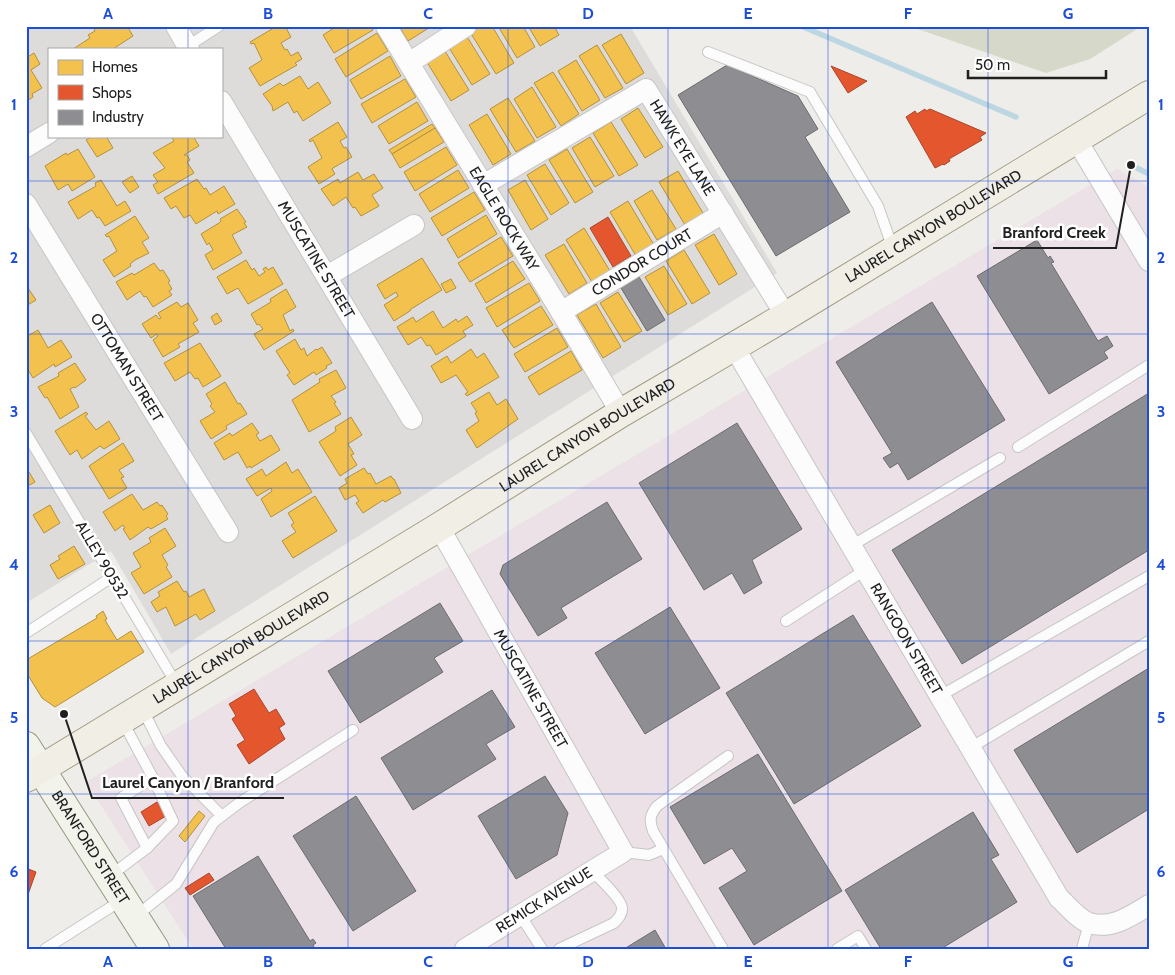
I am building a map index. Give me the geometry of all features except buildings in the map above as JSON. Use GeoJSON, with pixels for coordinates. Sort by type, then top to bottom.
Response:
{"type":"FeatureCollection","features":[{"type":"Feature","properties":{"kind":"main road","name":"LAUREL CANYON BOULEVARD"},"geometry":{"type":"LineString","coordinates":[[33,774],[439,527],[621,413],[786,316],[1149,94]]}},
{"type":"Feature","properties":{"kind":"main road","name":"BRANFORD STREET"},"geometry":{"type":"LineString","coordinates":[[26,746],[33,774],[109,876],[155,949]]}},
{"type":"Feature","properties":{"kind":"street"},"geometry":{"type":"LineString","coordinates":[[176,26],[187,48]]}},
{"type":"Feature","properties":{"kind":"street","name":"EAGLE ROCK WAY"},"geometry":{"type":"LineString","coordinates":[[386,26],[562,312],[621,413]]}},
{"type":"Feature","properties":{"kind":"street"},"geometry":{"type":"LineString","coordinates":[[409,63],[466,26]]}},
{"type":"Feature","properties":{"kind":"street","name":"HAWK EYE LANE"},"geometry":{"type":"LineString","coordinates":[[483,185],[646,89],[786,316]]}},
{"type":"Feature","properties":{"kind":"street","name":"MUSCATINE STREET"},"geometry":{"type":"LineString","coordinates":[[222,103],[328,276],[412,419]]}},
{"type":"Feature","properties":{"kind":"street"},"geometry":{"type":"LineString","coordinates":[[26,148],[48,134]]}},
{"type":"Feature","properties":{"kind":"street"},"geometry":{"type":"LineString","coordinates":[[1076,139],[1149,261]]}},
{"type":"Feature","properties":{"kind":"street","name":"OTTOMAN STREET"},"geometry":{"type":"LineString","coordinates":[[26,204],[228,532]]}},
{"type":"Feature","properties":{"kind":"street","name":"CONDOR COURT"},"geometry":{"type":"LineString","coordinates":[[562,312],[723,213]]}},
{"type":"Feature","properties":{"kind":"street"},"geometry":{"type":"LineString","coordinates":[[328,276],[414,225]]}},
{"type":"Feature","properties":{"kind":"street","name":"RANGOON STREET"},"geometry":{"type":"LineString","coordinates":[[734,347],[1058,898],[1089,923]]}},
{"type":"Feature","properties":{"kind":"street","name":"MUSCATINE STREET"},"geometry":{"type":"LineString","coordinates":[[439,527],[622,852]]}},
{"type":"Feature","properties":{"kind":"street","name":"REMICK AVENUE"},"geometry":{"type":"LineString","coordinates":[[464,949],[622,852]]}},
{"type":"Feature","properties":{"kind":"street"},"geometry":{"type":"LineString","coordinates":[[1089,923],[1106,925],[1119,922],[1149,905]]}},
{"type":"Feature","properties":{"kind":"lane"},"geometry":{"type":"LineString","coordinates":[[187,48],[219,26]]}},
{"type":"Feature","properties":{"kind":"lane"},"geometry":{"type":"LineString","coordinates":[[708,52],[810,92],[878,206],[894,250]]}},
{"type":"Feature","properties":{"kind":"lane"},"geometry":{"type":"LineString","coordinates":[[1018,447],[1149,365]]}},
{"type":"Feature","properties":{"kind":"lane","name":"ALLEY 90532"},"geometry":{"type":"LineString","coordinates":[[26,433],[178,686]]}},
{"type":"Feature","properties":{"kind":"lane"},"geometry":{"type":"LineString","coordinates":[[851,546],[1000,458]]}},
{"type":"Feature","properties":{"kind":"lane"},"geometry":{"type":"LineString","coordinates":[[786,621],[866,570]]}},
{"type":"Feature","properties":{"kind":"lane"},"geometry":{"type":"LineString","coordinates":[[940,696],[1149,576]]}},
{"type":"Feature","properties":{"kind":"lane"},"geometry":{"type":"LineString","coordinates":[[26,633],[112,577]]}},
{"type":"Feature","properties":{"kind":"lane"},"geometry":{"type":"LineString","coordinates":[[970,748],[1149,641]]}},
{"type":"Feature","properties":{"kind":"lane"},"geometry":{"type":"LineString","coordinates":[[109,876],[147,848],[173,821],[154,778],[132,714]]}},
{"type":"Feature","properties":{"kind":"lane"},"geometry":{"type":"LineString","coordinates":[[132,714],[161,746],[182,776],[222,816]]}},
{"type":"Feature","properties":{"kind":"lane"},"geometry":{"type":"LineString","coordinates":[[45,949],[176,884],[214,822],[238,803],[353,730]]}},
{"type":"Feature","properties":{"kind":"lane"},"geometry":{"type":"LineString","coordinates":[[724,949],[653,831],[650,815],[657,806],[728,756]]}},
{"type":"Feature","properties":{"kind":"lane"},"geometry":{"type":"LineString","coordinates":[[147,848],[121,798],[154,778]]}},
{"type":"Feature","properties":{"kind":"lane"},"geometry":{"type":"LineString","coordinates":[[622,852],[649,855],[663,849]]}},
{"type":"Feature","properties":{"kind":"lane"},"geometry":{"type":"LineString","coordinates":[[559,949],[614,923],[620,918],[622,909],[620,902],[592,871]]}},
{"type":"Feature","properties":{"kind":"lane"},"geometry":{"type":"LineString","coordinates":[[520,915],[542,949]]}},
{"type":"Feature","properties":{"kind":"lane"},"geometry":{"type":"LineString","coordinates":[[1082,949],[1089,923]]}},
{"type":"Feature","properties":{"kind":"lane"},"geometry":{"type":"LineString","coordinates":[[837,949],[858,936],[866,949]]}},
{"type":"Feature","properties":{"kind":"shaded area"},"geometry":{"type":"Polygon","coordinates":[[[26,26],[630,26],[777,273],[171,654],[111,551],[26,603],[26,26]]]}},
{"type":"Feature","properties":{"kind":"shaded area"},"geometry":{"type":"Polygon","coordinates":[[[909,26],[1142,26],[1090,59],[1046,73],[909,26]]]}},
{"type":"Feature","properties":{"kind":"shaded area"},"geometry":{"type":"Polygon","coordinates":[[[1117,169],[1149,187],[1149,949],[193,949],[86,782],[1117,169]]]}},
{"type":"Feature","properties":{"kind":"waterway"},"geometry":{"type":"LineString","coordinates":[[801,26],[1016,117]]}},
{"type":"Feature","properties":{"kind":"waterway"},"geometry":{"type":"LineString","coordinates":[[1131,165],[1149,174]]}},
{"type":"Feature","properties":{"kind":"place","name":"Branford Creek"},"geometry":{"type":"Point","coordinates":[1131,165]}},
{"type":"Feature","properties":{"kind":"place","name":"Laurel Canyon / Branford"},"geometry":{"type":"Point","coordinates":[64,714]}}]}
